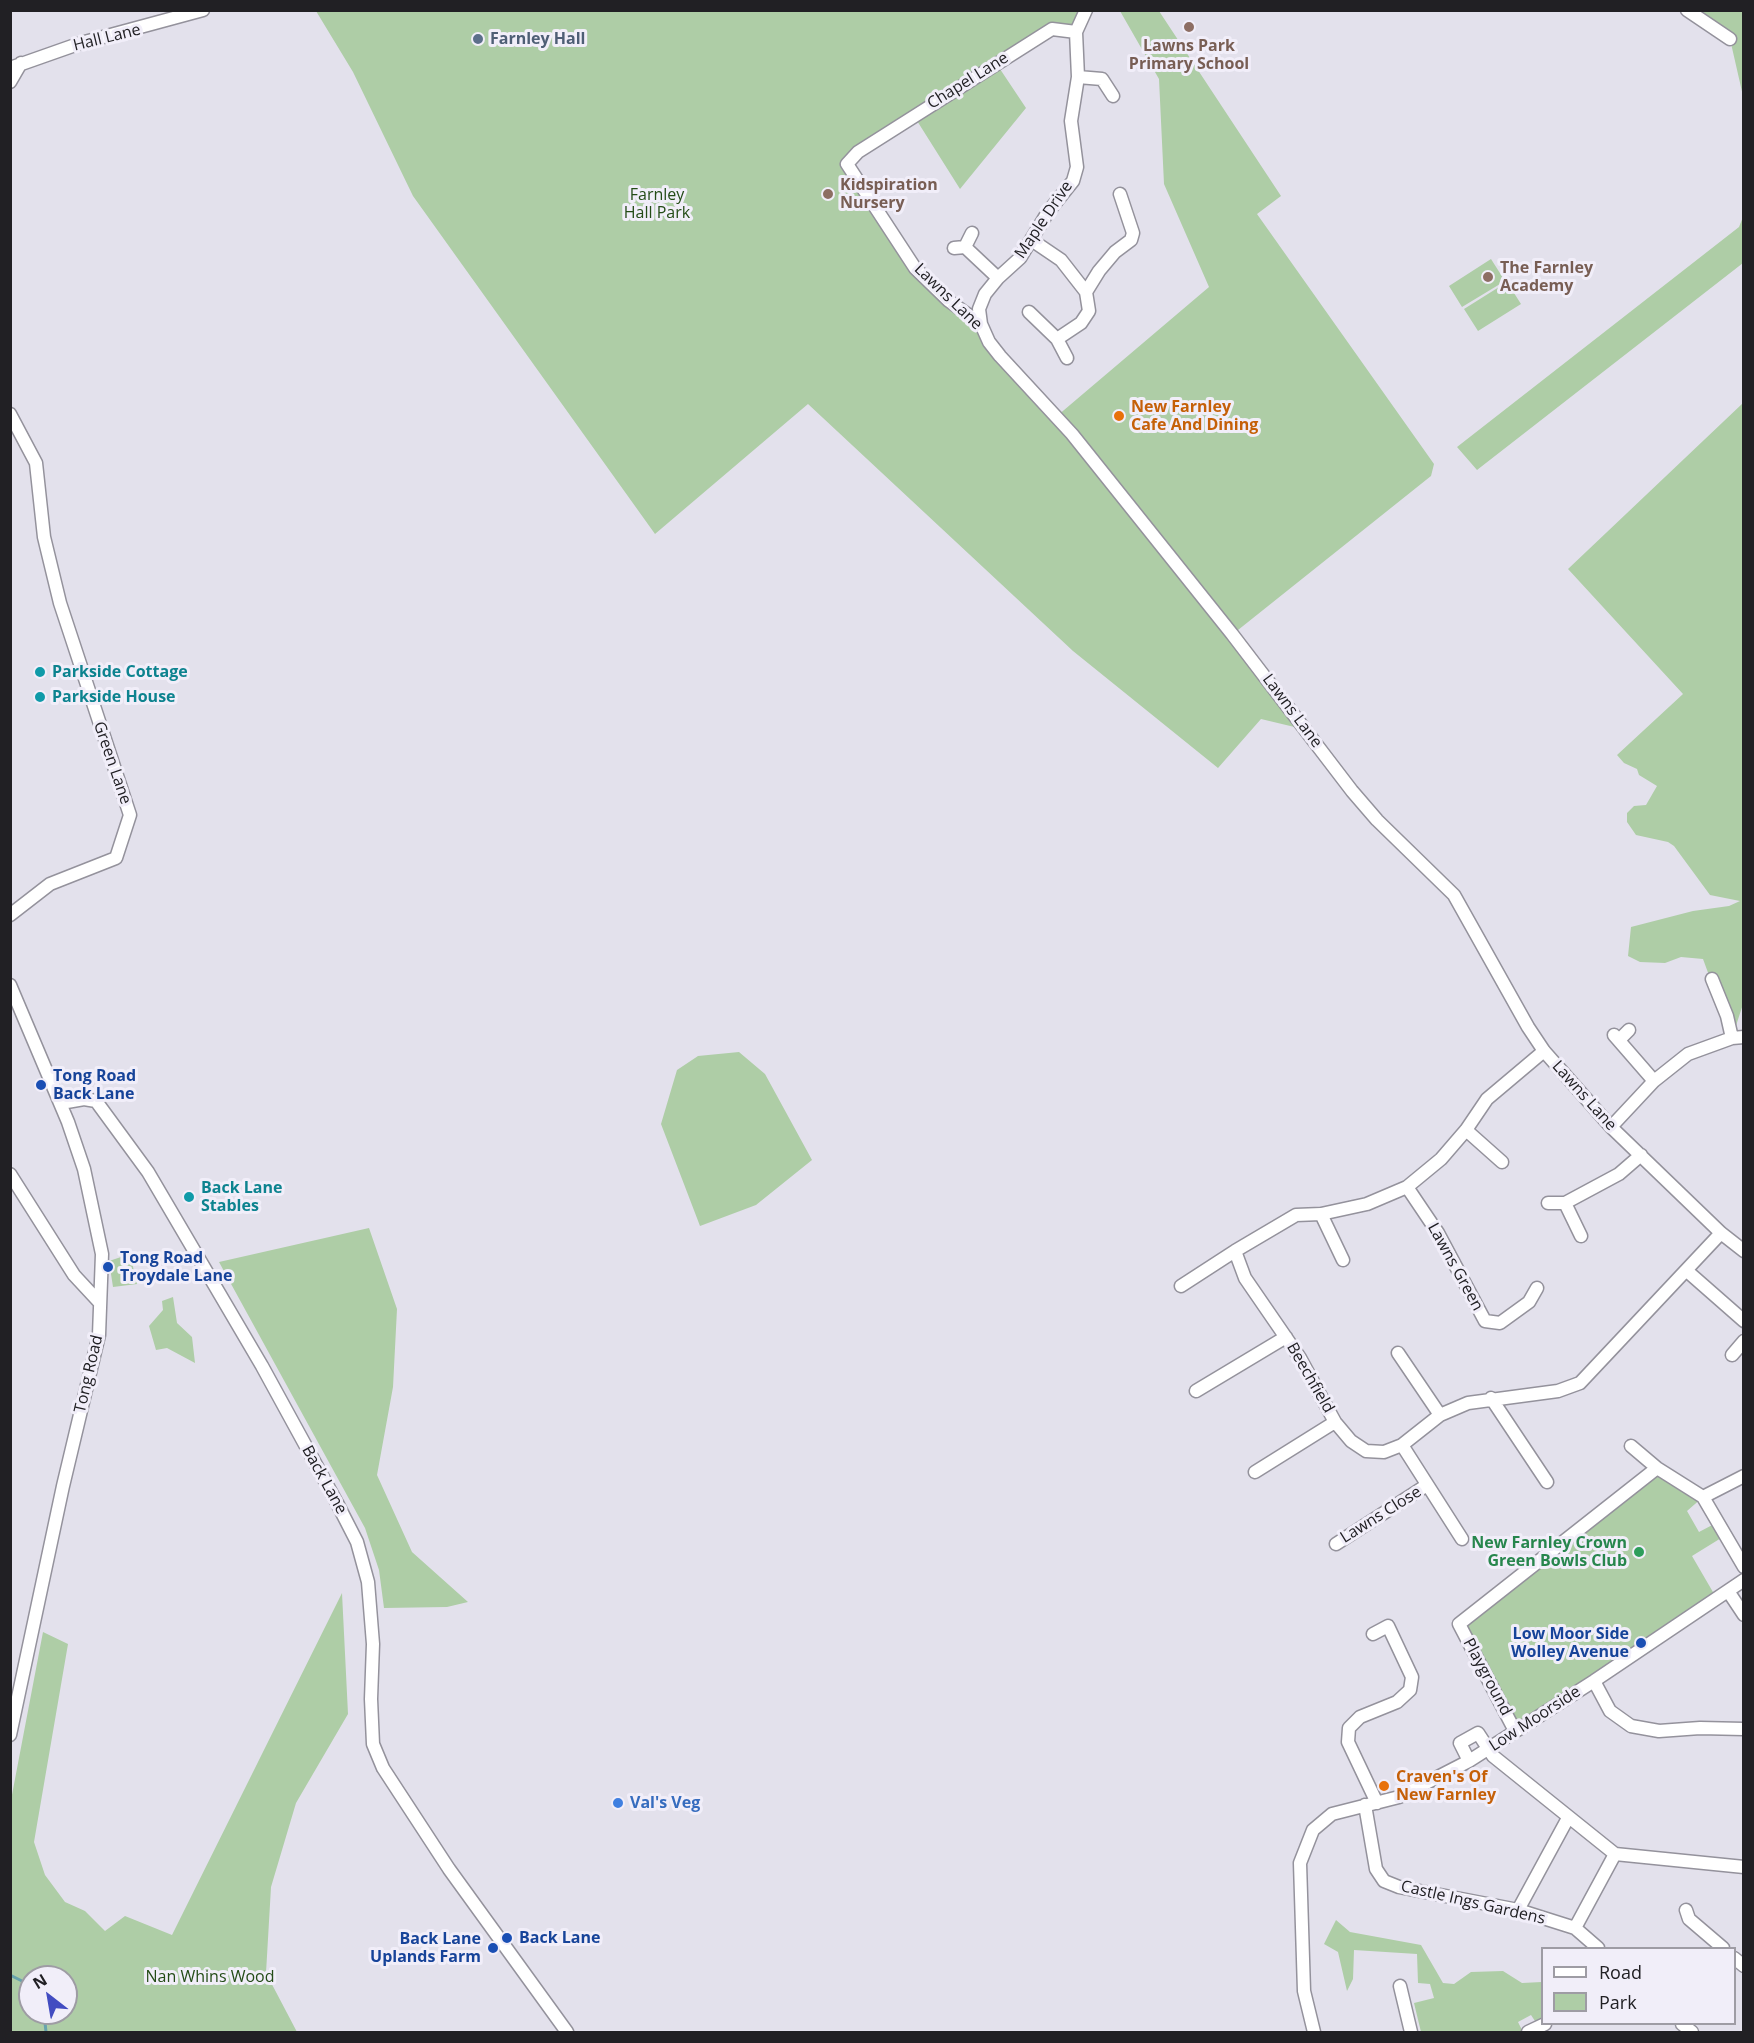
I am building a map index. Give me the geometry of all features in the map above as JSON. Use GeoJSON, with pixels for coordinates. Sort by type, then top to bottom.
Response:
{"type":"FeatureCollection","features":[{"type":"Feature","properties":{"kind":"street","name":"Hall Lane"},"geometry":{"type":"LineString","coordinates":[[16,66],[81,43],[203,10]]}},
{"type":"Feature","properties":{"kind":"street"},"geometry":{"type":"LineString","coordinates":[[1076,32],[1086,10]]}},
{"type":"Feature","properties":{"kind":"street"},"geometry":{"type":"LineString","coordinates":[[1687,10],[1730,39]]}},
{"type":"Feature","properties":{"kind":"street","name":"Chapel Lane"},"geometry":{"type":"LineString","coordinates":[[847,164],[867,146],[1052,29],[1076,32]]}},
{"type":"Feature","properties":{"kind":"street","name":"Maple Drive"},"geometry":{"type":"LineString","coordinates":[[981,324],[979,309],[985,294],[998,278],[1020,258],[1033,241],[1048,212],[1073,181],[1077,167],[1071,121],[1078,76],[1076,32]]}},
{"type":"Feature","properties":{"kind":"street"},"geometry":{"type":"LineString","coordinates":[[10,82],[16,66]]}},
{"type":"Feature","properties":{"kind":"street"},"geometry":{"type":"LineString","coordinates":[[1078,76],[1102,79],[1113,96]]}},
{"type":"Feature","properties":{"kind":"street","name":"Lawns Lane"},"geometry":{"type":"LineString","coordinates":[[847,164],[915,268],[949,302],[981,324],[989,342],[1000,357],[1072,434],[1233,634],[1371,813],[1454,895],[1527,1027],[1544,1051],[1611,1127],[1721,1233],[1743,1251]]}},
{"type":"Feature","properties":{"kind":"street"},"geometry":{"type":"LineString","coordinates":[[1086,292],[1098,271],[1115,252],[1131,240],[1132,233],[1120,194]]}},
{"type":"Feature","properties":{"kind":"street"},"geometry":{"type":"LineString","coordinates":[[972,233],[959,248],[998,278]]}},
{"type":"Feature","properties":{"kind":"street"},"geometry":{"type":"LineString","coordinates":[[1033,241],[1061,260],[1086,292],[1089,311],[1081,322],[1057,339]]}},
{"type":"Feature","properties":{"kind":"street"},"geometry":{"type":"LineString","coordinates":[[1029,312],[1057,339],[1067,358]]}},
{"type":"Feature","properties":{"kind":"street","name":"Green Lane"},"geometry":{"type":"LineString","coordinates":[[10,414],[36,463],[44,537],[60,603],[130,815],[116,858],[50,884],[10,915]]}},
{"type":"Feature","properties":{"kind":"street"},"geometry":{"type":"LineString","coordinates":[[1611,1127],[1654,1081],[1688,1054],[1738,1038],[1712,979]]}},
{"type":"Feature","properties":{"kind":"street","name":"Tong Road"},"geometry":{"type":"LineString","coordinates":[[10,985],[61,1103],[84,1169],[102,1254],[97,1344],[63,1486],[10,1736]]}},
{"type":"Feature","properties":{"kind":"street"},"geometry":{"type":"LineString","coordinates":[[1629,1030],[1616,1037],[1654,1081]]}},
{"type":"Feature","properties":{"kind":"street"},"geometry":{"type":"LineString","coordinates":[[1181,1286],[1296,1215],[1322,1214],[1367,1204],[1407,1187],[1441,1159],[1466,1130],[1487,1099],[1544,1051]]}},
{"type":"Feature","properties":{"kind":"street","name":"Back Lane"},"geometry":{"type":"LineString","coordinates":[[61,1103],[84,1099],[96,1101],[148,1172],[262,1366],[337,1503],[357,1542],[368,1582],[373,1644],[371,1698],[373,1744],[383,1768],[448,1869],[567,2032]]}},
{"type":"Feature","properties":{"kind":"street"},"geometry":{"type":"LineString","coordinates":[[1466,1130],[1502,1162]]}},
{"type":"Feature","properties":{"kind":"street"},"geometry":{"type":"LineString","coordinates":[[1548,1203],[1565,1203],[1619,1174],[1641,1155]]}},
{"type":"Feature","properties":{"kind":"street"},"geometry":{"type":"LineString","coordinates":[[10,1174],[74,1275],[100,1303]]}},
{"type":"Feature","properties":{"kind":"street","name":"Lawns Green"},"geometry":{"type":"LineString","coordinates":[[1407,1187],[1438,1233],[1485,1321],[1500,1323],[1529,1302],[1537,1288]]}},
{"type":"Feature","properties":{"kind":"street"},"geometry":{"type":"LineString","coordinates":[[1565,1203],[1581,1236]]}},
{"type":"Feature","properties":{"kind":"street"},"geometry":{"type":"LineString","coordinates":[[1322,1214],[1343,1260]]}},
{"type":"Feature","properties":{"kind":"street","name":"Beechfield"},"geometry":{"type":"LineString","coordinates":[[1235,1251],[1245,1278],[1286,1337],[1335,1422],[1351,1441],[1366,1451],[1384,1452],[1402,1445],[1440,1415],[1468,1403],[1491,1398],[1558,1391],[1580,1383],[1721,1233]]}},
{"type":"Feature","properties":{"kind":"street"},"geometry":{"type":"LineString","coordinates":[[1687,1271],[1743,1321]]}},
{"type":"Feature","properties":{"kind":"street"},"geometry":{"type":"LineString","coordinates":[[1196,1391],[1286,1337]]}},
{"type":"Feature","properties":{"kind":"street"},"geometry":{"type":"LineString","coordinates":[[1732,1355],[1743,1341]]}},
{"type":"Feature","properties":{"kind":"street"},"geometry":{"type":"LineString","coordinates":[[1398,1353],[1440,1415]]}},
{"type":"Feature","properties":{"kind":"street"},"geometry":{"type":"LineString","coordinates":[[1491,1398],[1547,1482]]}},
{"type":"Feature","properties":{"kind":"street"},"geometry":{"type":"LineString","coordinates":[[1255,1472],[1335,1422]]}},
{"type":"Feature","properties":{"kind":"street"},"geometry":{"type":"LineString","coordinates":[[1402,1445],[1462,1539]]}},
{"type":"Feature","properties":{"kind":"street"},"geometry":{"type":"LineString","coordinates":[[1631,1446],[1657,1468],[1703,1497],[1743,1567]]}},
{"type":"Feature","properties":{"kind":"street","name":"Playground"},"geometry":{"type":"LineString","coordinates":[[1515,1731],[1459,1624],[1657,1468]]}},
{"type":"Feature","properties":{"kind":"street"},"geometry":{"type":"LineString","coordinates":[[1703,1497],[1743,1476]]}},
{"type":"Feature","properties":{"kind":"street","name":"Lawns Close"},"geometry":{"type":"LineString","coordinates":[[1336,1544],[1427,1485]]}},
{"type":"Feature","properties":{"kind":"street","name":"Low Moorside"},"geometry":{"type":"LineString","coordinates":[[1314,2032],[1304,1991],[1300,1863],[1313,1830],[1332,1814],[1399,1797],[1469,1761],[1594,1681],[1743,1580]]}},
{"type":"Feature","properties":{"kind":"street"},"geometry":{"type":"LineString","coordinates":[[1728,1591],[1743,1615]]}},
{"type":"Feature","properties":{"kind":"street","name":"Castle Ings Gardens"},"geometry":{"type":"LineString","coordinates":[[1373,1634],[1388,1626],[1412,1677],[1410,1690],[1397,1702],[1359,1717],[1349,1728],[1348,1743],[1371,1804],[1376,1869],[1384,1881],[1399,1887],[1518,1910],[1575,1928],[1597,1947]]}},
{"type":"Feature","properties":{"kind":"street"},"geometry":{"type":"LineString","coordinates":[[1594,1681],[1610,1711],[1631,1726],[1659,1731],[1700,1728],[1743,1729]]}},
{"type":"Feature","properties":{"kind":"street"},"geometry":{"type":"LineString","coordinates":[[1469,1761],[1460,1743],[1478,1733],[1487,1750],[1615,1854],[1743,1867]]}},
{"type":"Feature","properties":{"kind":"street"},"geometry":{"type":"LineString","coordinates":[[1518,1910],[1568,1818]]}},
{"type":"Feature","properties":{"kind":"street"},"geometry":{"type":"LineString","coordinates":[[1575,1928],[1615,1854]]}},
{"type":"Feature","properties":{"kind":"street"},"geometry":{"type":"LineString","coordinates":[[1686,1910],[1689,1919],[1722,1947]]}},
{"type":"Feature","properties":{"kind":"street"},"geometry":{"type":"LineString","coordinates":[[1400,1986],[1411,2032]]}},
{"type":"Feature","properties":{"kind":"street"},"geometry":{"type":"LineString","coordinates":[[1528,2032],[1543,2025]]}},
{"type":"Feature","properties":{"kind":"green space","name":"Farnley Hall Park"},"geometry":{"type":"Polygon","coordinates":[[[316,11],[1086,11],[1076,32],[1052,29],[996,63],[1026,108],[960,189],[914,116],[847,164],[915,268],[964,311],[1057,416],[1209,287],[1164,184],[1159,79],[1120,11],[1159,11],[1281,196],[1257,214],[1434,464],[1431,476],[1233,634],[1307,730],[1261,719],[1218,768],[1073,651],[808,404],[655,534],[413,196],[353,72],[316,11]]]}},
{"type":"Feature","properties":{"kind":"green space"},"geometry":{"type":"Polygon","coordinates":[[[1687,11],[1743,11],[1743,96],[1730,39],[1687,11]]]}},
{"type":"Feature","properties":{"kind":"green space"},"geometry":{"type":"Polygon","coordinates":[[[1743,217],[1743,263],[1477,470],[1457,447],[1739,227],[1743,217]]]}},
{"type":"Feature","properties":{"kind":"green space"},"geometry":{"type":"Polygon","coordinates":[[[1491,259],[1505,281],[1462,307],[1449,286],[1491,259]]]}},
{"type":"Feature","properties":{"kind":"green space"},"geometry":{"type":"Polygon","coordinates":[[[1507,282],[1521,304],[1478,331],[1464,309],[1507,282]]]}},
{"type":"Feature","properties":{"kind":"green space"},"geometry":{"type":"Polygon","coordinates":[[[1743,403],[1744,1001],[1732,1038],[1703,959],[1681,957],[1665,963],[1640,962],[1628,956],[1631,927],[1693,911],[1729,906],[1740,901],[1710,895],[1674,846],[1668,842],[1636,835],[1627,822],[1627,813],[1634,806],[1646,805],[1657,786],[1639,775],[1637,769],[1624,763],[1617,755],[1683,694],[1568,569],[1743,403]]]}},
{"type":"Feature","properties":{"kind":"green space"},"geometry":{"type":"Polygon","coordinates":[[[739,1052],[765,1074],[812,1160],[756,1205],[700,1226],[661,1124],[677,1070],[698,1056],[739,1052]]]}},
{"type":"Feature","properties":{"kind":"green space"},"geometry":{"type":"Polygon","coordinates":[[[369,1228],[397,1309],[393,1387],[377,1475],[412,1552],[468,1602],[447,1607],[384,1608],[379,1570],[365,1528],[219,1262],[369,1228]]]}},
{"type":"Feature","properties":{"kind":"green space"},"geometry":{"type":"Polygon","coordinates":[[[130,1254],[137,1284],[113,1287],[109,1261],[130,1254]]]}},
{"type":"Feature","properties":{"kind":"green space"},"geometry":{"type":"Polygon","coordinates":[[[173,1297],[177,1323],[192,1337],[195,1363],[167,1348],[156,1350],[149,1326],[163,1310],[162,1301],[173,1297]]]}},
{"type":"Feature","properties":{"kind":"green space"},"geometry":{"type":"Polygon","coordinates":[[[1657,1468],[1703,1497],[1687,1511],[1699,1532],[1718,1522],[1726,1535],[1692,1556],[1717,1599],[1515,1731],[1459,1624],[1657,1468]]]}},
{"type":"Feature","properties":{"kind":"green space","name":"Nan Whins Wood"},"geometry":{"type":"Polygon","coordinates":[[[342,1593],[348,1714],[296,1803],[271,1887],[266,1973],[297,2032],[11,2032],[11,1800],[43,1632],[68,1644],[34,1842],[45,1875],[65,1902],[85,1911],[105,1931],[125,1916],[172,1935],[342,1593]]]}},
{"type":"Feature","properties":{"kind":"green space"},"geometry":{"type":"Polygon","coordinates":[[[1336,1920],[1350,1932],[1421,1945],[1443,1983],[1454,1984],[1471,1972],[1503,1971],[1522,1983],[1541,1982],[1541,2022],[1537,2024],[1531,2015],[1518,2022],[1523,2032],[1421,2032],[1414,2003],[1434,1998],[1430,1984],[1418,1983],[1417,1954],[1354,1950],[1353,1979],[1347,1991],[1338,1952],[1324,1944],[1336,1920]]]}},
{"type":"Feature","properties":{"kind":"waterway"},"geometry":{"type":"LineString","coordinates":[[10,1975],[18,1979]]}},
{"type":"Feature","properties":{"kind":"waterway"},"geometry":{"type":"LineString","coordinates":[[45,2025],[46,2032]]}},
{"type":"Feature","properties":{"kind":"place","name":"Lawns Park Primary School"},"geometry":{"type":"Point","coordinates":[1189,27]}},
{"type":"Feature","properties":{"kind":"place","name":"Farnley Hall"},"geometry":{"type":"Point","coordinates":[478,39]}},
{"type":"Feature","properties":{"kind":"place","name":"Kidspiration Nursery"},"geometry":{"type":"Point","coordinates":[828,194]}},
{"type":"Feature","properties":{"kind":"place","name":"The Farnley Academy"},"geometry":{"type":"Point","coordinates":[1488,277]}},
{"type":"Feature","properties":{"kind":"place","name":"New Farnley Cafe And Dining"},"geometry":{"type":"Point","coordinates":[1119,416]}},
{"type":"Feature","properties":{"kind":"place","name":"Parkside Cottage"},"geometry":{"type":"Point","coordinates":[40,672]}},
{"type":"Feature","properties":{"kind":"place","name":"Parkside House"},"geometry":{"type":"Point","coordinates":[40,697]}},
{"type":"Feature","properties":{"kind":"place","name":"Tong Road Back Lane"},"geometry":{"type":"Point","coordinates":[41,1085]}},
{"type":"Feature","properties":{"kind":"place","name":"Back Lane Stables"},"geometry":{"type":"Point","coordinates":[189,1197]}},
{"type":"Feature","properties":{"kind":"place","name":"Tong Road Troydale Lane"},"geometry":{"type":"Point","coordinates":[108,1267]}},
{"type":"Feature","properties":{"kind":"place","name":"New Farnley Crown Green Bowls Club"},"geometry":{"type":"Point","coordinates":[1639,1552]}},
{"type":"Feature","properties":{"kind":"place","name":"Low Moor Side Wolley Avenue"},"geometry":{"type":"Point","coordinates":[1641,1643]}},
{"type":"Feature","properties":{"kind":"place","name":"Craven's Of New Farnley"},"geometry":{"type":"Point","coordinates":[1384,1786]}},
{"type":"Feature","properties":{"kind":"place","name":"Val's Veg"},"geometry":{"type":"Point","coordinates":[618,1803]}},
{"type":"Feature","properties":{"kind":"place","name":"Back Lane"},"geometry":{"type":"Point","coordinates":[507,1938]}},
{"type":"Feature","properties":{"kind":"place","name":"Back Lane Uplands Farm"},"geometry":{"type":"Point","coordinates":[493,1948]}}]}
